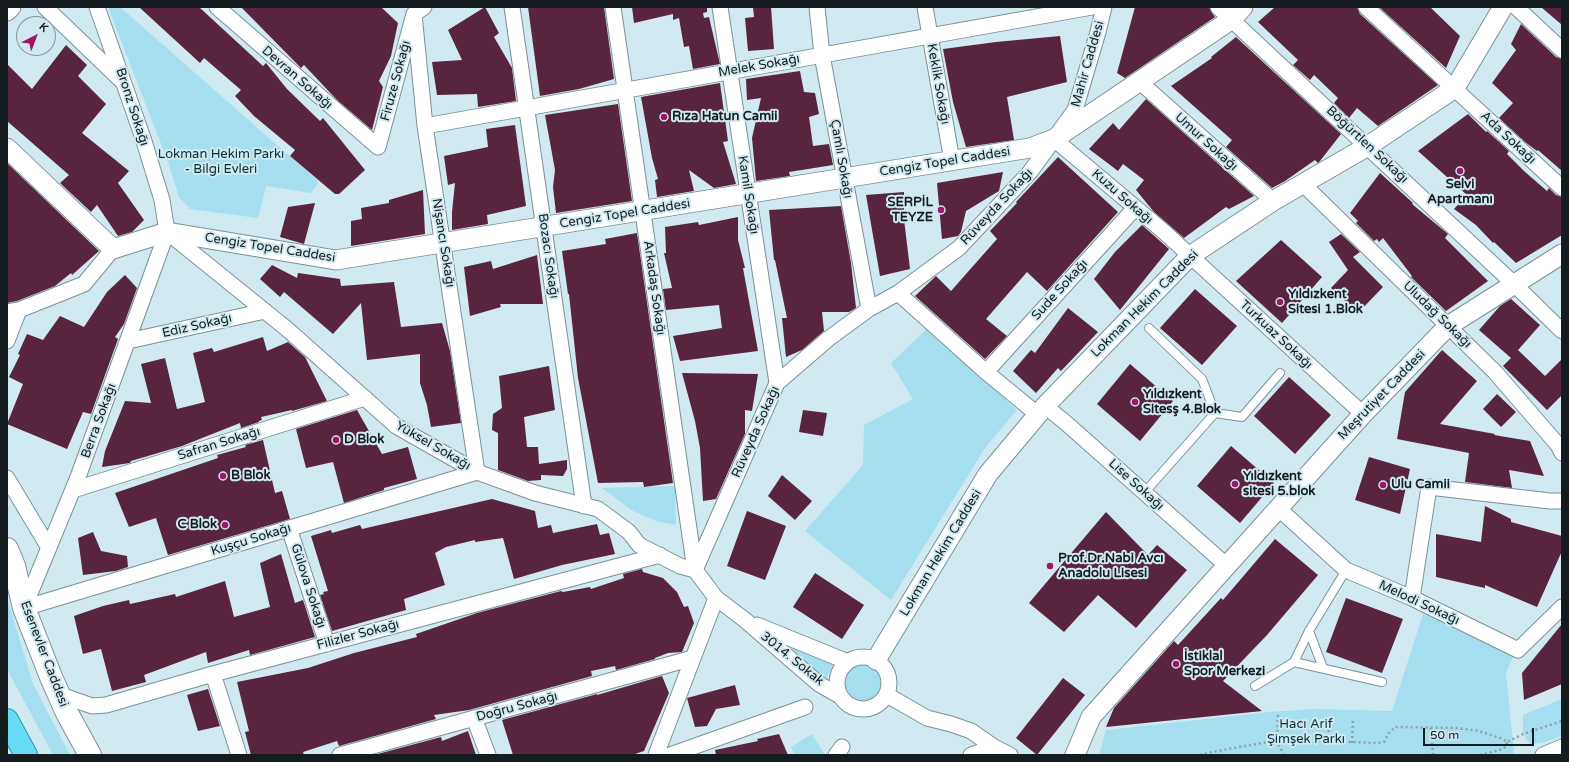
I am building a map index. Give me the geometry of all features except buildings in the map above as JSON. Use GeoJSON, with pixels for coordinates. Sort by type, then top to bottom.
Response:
{"type":"FeatureCollection","features":[{"type":"Feature","properties":{"kind":"highway"},"geometry":{"type":"LineString","coordinates":[[7,720],[26,755]]}},
{"type":"Feature","properties":{"kind":"main road","name":"Esenevler Caddesi"},"geometry":{"type":"LineString","coordinates":[[7,549],[14,566],[24,608],[58,694],[90,755]]}},
{"type":"Feature","properties":{"kind":"street"},"geometry":{"type":"LineString","coordinates":[[7,11],[11,7]]}},
{"type":"Feature","properties":{"kind":"street"},"geometry":{"type":"LineString","coordinates":[[45,7],[125,84]]}},
{"type":"Feature","properties":{"kind":"street","name":"Bronz Sokağı"},"geometry":{"type":"LineString","coordinates":[[97,7],[125,84],[162,200],[167,232]]}},
{"type":"Feature","properties":{"kind":"street","name":"Devran Sokağı"},"geometry":{"type":"LineString","coordinates":[[217,7],[378,147]]}},
{"type":"Feature","properties":{"kind":"street","name":"Bozacı Sokağı"},"geometry":{"type":"LineString","coordinates":[[512,7],[584,506]]}},
{"type":"Feature","properties":{"kind":"street","name":"Arkadaş Sokağı"},"geometry":{"type":"LineString","coordinates":[[613,7],[695,570]]}},
{"type":"Feature","properties":{"kind":"street","name":"Kamil Sokağı"},"geometry":{"type":"LineString","coordinates":[[720,7],[776,383]]}},
{"type":"Feature","properties":{"kind":"street","name":"Çamlı Sokağı"},"geometry":{"type":"LineString","coordinates":[[817,7],[822,55],[869,310]]}},
{"type":"Feature","properties":{"kind":"street","name":"Keklik Sokağı"},"geometry":{"type":"LineString","coordinates":[[925,7],[952,161]]}},
{"type":"Feature","properties":{"kind":"street","name":"Melek Sokağı"},"geometry":{"type":"LineString","coordinates":[[425,126],[1092,7]]}},
{"type":"Feature","properties":{"kind":"street","name":"Mahir Caddesi"},"geometry":{"type":"LineString","coordinates":[[1054,139],[1075,110],[1104,7]]}},
{"type":"Feature","properties":{"kind":"street","name":"Ada Sokağı"},"geometry":{"type":"LineString","coordinates":[[1366,7],[1562,188]]}},
{"type":"Feature","properties":{"kind":"street","name":"Lokman Hekim Caddesi"},"geometry":{"type":"LineString","coordinates":[[876,660],[988,474],[1041,410],[1190,256],[1273,201],[1368,146],[1455,88],[1503,7]]}},
{"type":"Feature","properties":{"kind":"street"},"geometry":{"type":"LineString","coordinates":[[1516,7],[1562,50]]}},
{"type":"Feature","properties":{"kind":"street","name":"Firuze Sokağı"},"geometry":{"type":"LineString","coordinates":[[378,147],[415,9]]}},
{"type":"Feature","properties":{"kind":"street","name":"Nişancı Sokağı"},"geometry":{"type":"LineString","coordinates":[[415,9],[425,126],[478,472]]}},
{"type":"Feature","properties":{"kind":"street","name":"Cengiz Topel Caddesi"},"geometry":{"type":"LineString","coordinates":[[113,249],[167,232],[336,260],[1030,148],[1054,139],[1140,82],[1231,11]]}},
{"type":"Feature","properties":{"kind":"street","name":"Böğürtlen Sokağı"},"geometry":{"type":"LineString","coordinates":[[1231,11],[1368,146],[1562,331]]}},
{"type":"Feature","properties":{"kind":"street","name":"Umur Sokağı"},"geometry":{"type":"LineString","coordinates":[[1140,82],[1273,201]]}},
{"type":"Feature","properties":{"kind":"street","name":"Kuzu Sokağı"},"geometry":{"type":"LineString","coordinates":[[1054,139],[1190,256]]}},
{"type":"Feature","properties":{"kind":"street","name":"Rüveyda Sokağı"},"geometry":{"type":"LineString","coordinates":[[695,570],[776,383],[828,339],[869,310],[898,293],[959,248],[1030,172],[1054,139]]}},
{"type":"Feature","properties":{"kind":"street"},"geometry":{"type":"LineString","coordinates":[[7,148],[113,249],[84,284],[13,311],[7,341]]}},
{"type":"Feature","properties":{"kind":"street","name":"Uludağ Sokağı"},"geometry":{"type":"LineString","coordinates":[[1303,184],[1495,372],[1561,447]]}},
{"type":"Feature","properties":{"kind":"street","name":"Sude Sokağı"},"geometry":{"type":"LineString","coordinates":[[986,372],[1135,208]]}},
{"type":"Feature","properties":{"kind":"street","name":"Yüksel Sokağı"},"geometry":{"type":"LineString","coordinates":[[167,232],[265,311],[396,426],[478,472],[535,493],[598,509],[630,532],[640,545],[680,566],[695,570]]}},
{"type":"Feature","properties":{"kind":"street","name":"Berra Sokağı"},"geometry":{"type":"LineString","coordinates":[[24,608],[73,490],[167,232]]}},
{"type":"Feature","properties":{"kind":"street","name":"Meşrutiyet Caddesi"},"geometry":{"type":"LineString","coordinates":[[1075,755],[1091,717],[1363,414],[1448,326],[1562,254]]}},
{"type":"Feature","properties":{"kind":"street","name":"Turkuaz Sokağı"},"geometry":{"type":"LineString","coordinates":[[1190,256],[1363,414]]}},
{"type":"Feature","properties":{"kind":"street"},"geometry":{"type":"LineString","coordinates":[[898,293],[986,372],[1041,410]]}},
{"type":"Feature","properties":{"kind":"street","name":"Ediz Sokağı"},"geometry":{"type":"LineString","coordinates":[[128,341],[265,311]]}},
{"type":"Feature","properties":{"kind":"street","name":"Safran Sokağı"},"geometry":{"type":"LineString","coordinates":[[73,490],[365,398]]}},
{"type":"Feature","properties":{"kind":"street","name":"Lise Sokağı"},"geometry":{"type":"LineString","coordinates":[[1041,410],[1066,423],[1226,565]]}},
{"type":"Feature","properties":{"kind":"street","name":"Kuşçu Sokağı"},"geometry":{"type":"LineString","coordinates":[[24,608],[478,472]]}},
{"type":"Feature","properties":{"kind":"street"},"geometry":{"type":"LineString","coordinates":[[7,478],[48,548]]}},
{"type":"Feature","properties":{"kind":"street"},"geometry":{"type":"LineString","coordinates":[[1412,598],[1428,487],[1550,501],[1562,501]]}},
{"type":"Feature","properties":{"kind":"street","name":"Melodi Sokağı"},"geometry":{"type":"LineString","coordinates":[[1278,508],[1346,570],[1412,598],[1518,650],[1562,607]]}},
{"type":"Feature","properties":{"kind":"street","name":"Gülova Sokağı"},"geometry":{"type":"LineString","coordinates":[[289,528],[327,644]]}},
{"type":"Feature","properties":{"kind":"street","name":"Filizler Sokağı"},"geometry":{"type":"LineString","coordinates":[[58,694],[92,706],[106,705],[213,674],[660,555]]}},
{"type":"Feature","properties":{"kind":"street"},"geometry":{"type":"LineString","coordinates":[[656,755],[716,598],[695,570]]}},
{"type":"Feature","properties":{"kind":"street","name":"3014. Sokak"},"geometry":{"type":"LineString","coordinates":[[716,598],[745,620],[819,684],[840,696]]}},
{"type":"Feature","properties":{"kind":"street","name":"3014. Sokak"},"geometry":{"type":"LineString","coordinates":[[745,620],[848,662]]}},
{"type":"Feature","properties":{"kind":"street"},"geometry":{"type":"LineString","coordinates":[[862,657],[876,660],[886,671],[889,678],[890,685],[886,695],[879,704],[865,709],[851,706],[840,696],[837,681],[842,667],[848,662],[862,657]]}},
{"type":"Feature","properties":{"kind":"street","name":"Doğru Sokağı"},"geometry":{"type":"LineString","coordinates":[[340,755],[693,658]]}},
{"type":"Feature","properties":{"kind":"street"},"geometry":{"type":"LineString","coordinates":[[213,674],[239,755]]}},
{"type":"Feature","properties":{"kind":"street"},"geometry":{"type":"LineString","coordinates":[[886,695],[927,718],[971,731],[992,751]]}},
{"type":"Feature","properties":{"kind":"street"},"geometry":{"type":"LineString","coordinates":[[670,755],[805,708]]}},
{"type":"Feature","properties":{"kind":"street"},"geometry":{"type":"LineString","coordinates":[[474,718],[488,755]]}},
{"type":"Feature","properties":{"kind":"street"},"geometry":{"type":"LineString","coordinates":[[971,755],[992,751],[1010,755]]}},
{"type":"Feature","properties":{"kind":"lane"},"geometry":{"type":"LineString","coordinates":[[1149,328],[1202,379],[1215,413]]}},
{"type":"Feature","properties":{"kind":"lane"},"geometry":{"type":"LineString","coordinates":[[1215,413],[1242,416],[1280,373]]}},
{"type":"Feature","properties":{"kind":"lane"},"geometry":{"type":"LineString","coordinates":[[1145,492],[1215,413]]}},
{"type":"Feature","properties":{"kind":"lane"},"geometry":{"type":"LineString","coordinates":[[1255,686],[1294,662],[1309,631],[1346,570]]}},
{"type":"Feature","properties":{"kind":"lane"},"geometry":{"type":"LineString","coordinates":[[1309,631],[1323,668]]}},
{"type":"Feature","properties":{"kind":"lane"},"geometry":{"type":"LineString","coordinates":[[1294,662],[1382,682]]}},
{"type":"Feature","properties":{"kind":"path"},"geometry":{"type":"LineString","coordinates":[[1278,715],[1277,741],[1284,755]]}},
{"type":"Feature","properties":{"kind":"path"},"geometry":{"type":"LineString","coordinates":[[1328,742],[1329,718]]}},
{"type":"Feature","properties":{"kind":"path"},"geometry":{"type":"LineString","coordinates":[[1352,743],[1353,718]]}},
{"type":"Feature","properties":{"kind":"path"},"geometry":{"type":"LineString","coordinates":[[1480,755],[1503,749],[1507,742],[1523,734],[1562,721]]}},
{"type":"Feature","properties":{"kind":"path"},"geometry":{"type":"LineString","coordinates":[[1200,755],[1277,741],[1352,743],[1384,742],[1388,734],[1395,727],[1457,728],[1479,731],[1503,739],[1507,742]]}},
{"type":"Feature","properties":{"kind":"path"},"geometry":{"type":"LineString","coordinates":[[1431,728],[1433,755]]}},
{"type":"Feature","properties":{"kind":"green space","name":"Lokman Hekim Parkı - Bilgi Evleri"},"geometry":{"type":"Polygon","coordinates":[[[108,7],[120,7],[319,182],[311,193],[266,186],[258,218],[190,209],[179,197],[168,162],[108,7]]]}},
{"type":"Feature","properties":{"kind":"green space"},"geometry":{"type":"Polygon","coordinates":[[[927,329],[1017,410],[985,448],[891,600],[805,531],[863,465],[864,425],[913,399],[891,363],[927,329]]]}},
{"type":"Feature","properties":{"kind":"green space"},"geometry":{"type":"Polygon","coordinates":[[[675,486],[676,525],[656,521],[633,511],[602,488],[675,486]]]}},
{"type":"Feature","properties":{"kind":"green space"},"geometry":{"type":"Polygon","coordinates":[[[7,598],[33,684],[70,755],[53,755],[7,669],[7,598]]]}},
{"type":"Feature","properties":{"kind":"green space","name":"Hacı Arif Şimşek Parkı"},"geometry":{"type":"Polygon","coordinates":[[[1424,611],[1515,652],[1506,673],[1514,753],[1508,755],[1099,755],[1106,730],[1269,712],[1314,709],[1392,711],[1424,611]]]}},
{"type":"Feature","properties":{"kind":"green space"},"geometry":{"type":"Polygon","coordinates":[[[775,639],[834,663],[826,679],[818,675],[775,639]]]}},
{"type":"Feature","properties":{"kind":"green space"},"geometry":{"type":"Polygon","coordinates":[[[863,665],[876,670],[881,683],[876,696],[863,701],[850,696],[845,683],[850,670],[863,665]]]}},
{"type":"Feature","properties":{"kind":"green space"},"geometry":{"type":"Polygon","coordinates":[[[1562,699],[1562,736],[1542,743],[1530,744],[1523,734],[1523,715],[1562,699]]]}},
{"type":"Feature","properties":{"kind":"green space"},"geometry":{"type":"Polygon","coordinates":[[[812,734],[825,755],[795,755],[791,747],[812,734]]]}},
{"type":"Feature","properties":{"kind":"place","name":"Rıza Hatun Camii"},"geometry":{"type":"Point","coordinates":[664,117]}},
{"type":"Feature","properties":{"kind":"place","name":"Selvi Apartmanı"},"geometry":{"type":"Point","coordinates":[1460,171]}},
{"type":"Feature","properties":{"kind":"place","name":"SERPİL TEYZE"},"geometry":{"type":"Point","coordinates":[941,210]}},
{"type":"Feature","properties":{"kind":"place","name":"Yıldızkent Sitesi 1.Blok"},"geometry":{"type":"Point","coordinates":[1280,302]}},
{"type":"Feature","properties":{"kind":"place","name":"Yıldızkent Sitesş 4.Blok"},"geometry":{"type":"Point","coordinates":[1135,402]}},
{"type":"Feature","properties":{"kind":"place","name":"D Blok"},"geometry":{"type":"Point","coordinates":[336,440]}},
{"type":"Feature","properties":{"kind":"place","name":"B Blok"},"geometry":{"type":"Point","coordinates":[223,476]}},
{"type":"Feature","properties":{"kind":"place","name":"Yıldızkent sitesi 5.blok"},"geometry":{"type":"Point","coordinates":[1235,484]}},
{"type":"Feature","properties":{"kind":"place","name":"Ulu Camii"},"geometry":{"type":"Point","coordinates":[1383,485]}},
{"type":"Feature","properties":{"kind":"place","name":"C Blok"},"geometry":{"type":"Point","coordinates":[225,525]}},
{"type":"Feature","properties":{"kind":"place","name":"Prof.Dr.Nabi Avcı Anadolu Lisesi"},"geometry":{"type":"Point","coordinates":[1050,566]}},
{"type":"Feature","properties":{"kind":"place","name":"İstiklal Spor Merkezi"},"geometry":{"type":"Point","coordinates":[1176,664]}}]}
